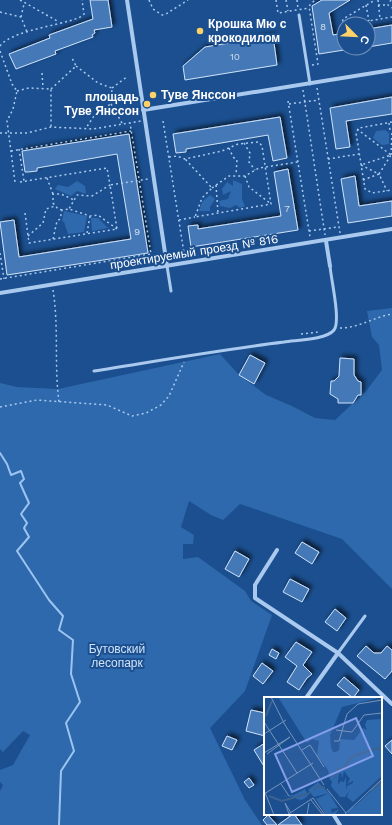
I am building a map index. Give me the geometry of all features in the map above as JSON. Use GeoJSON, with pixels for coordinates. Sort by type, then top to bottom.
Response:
{"type":"FeatureCollection","features":[{"type":"Feature","properties":{"kind":"street"},"geometry":{"type":"LineString","coordinates":[[127,0],[144,121],[168,266]]}},
{"type":"Feature","properties":{"kind":"street"},"geometry":{"type":"LineString","coordinates":[[143,110],[392,70]]}},
{"type":"Feature","properties":{"kind":"street","name":"проектируемый проезд № 816"},"geometry":{"type":"LineString","coordinates":[[0,293],[326,241],[392,229]]}},
{"type":"Feature","properties":{"kind":"street"},"geometry":{"type":"LineString","coordinates":[[326,241],[330,266]]}},
{"type":"Feature","properties":{"kind":"street"},"geometry":{"type":"LineString","coordinates":[[277,550],[255,585],[255,598],[338,653],[392,704]]}},
{"type":"Feature","properties":{"kind":"street"},"geometry":{"type":"LineString","coordinates":[[307,697],[338,653]]}},
{"type":"Feature","properties":{"kind":"street"},"geometry":{"type":"LineString","coordinates":[[333,815],[340,825]]}},
{"type":"Feature","properties":{"kind":"lane"},"geometry":{"type":"LineString","coordinates":[[299,15],[310,84]]}},
{"type":"Feature","properties":{"kind":"lane"},"geometry":{"type":"LineString","coordinates":[[168,266],[171,291]]}},
{"type":"Feature","properties":{"kind":"lane"},"geometry":{"type":"LineString","coordinates":[[94,371],[185,357],[231,348],[314,338],[330,333],[335,329],[337,317],[330,266]]}},
{"type":"Feature","properties":{"kind":"lane"},"geometry":{"type":"LineString","coordinates":[[338,653],[365,616]]}},
{"type":"Feature","properties":{"kind":"path"},"geometry":{"type":"LineString","coordinates":[[20,0],[59,22]]}},
{"type":"Feature","properties":{"kind":"path"},"geometry":{"type":"LineString","coordinates":[[0,46],[8,39],[27,32],[83,16],[84,10],[82,0]]}},
{"type":"Feature","properties":{"kind":"path"},"geometry":{"type":"LineString","coordinates":[[149,0],[153,9],[157,13],[166,14],[188,0]]}},
{"type":"Feature","properties":{"kind":"path"},"geometry":{"type":"LineString","coordinates":[[276,0],[278,13],[309,8]]}},
{"type":"Feature","properties":{"kind":"path"},"geometry":{"type":"LineString","coordinates":[[286,0],[288,11]]}},
{"type":"Feature","properties":{"kind":"path"},"geometry":{"type":"LineString","coordinates":[[299,15],[297,1],[300,0]]}},
{"type":"Feature","properties":{"kind":"path"},"geometry":{"type":"LineString","coordinates":[[315,0],[309,4],[309,8],[318,64]]}},
{"type":"Feature","properties":{"kind":"path"},"geometry":{"type":"LineString","coordinates":[[350,16],[376,0],[380,19]]}},
{"type":"Feature","properties":{"kind":"path"},"geometry":{"type":"LineString","coordinates":[[388,5],[391,0]]}},
{"type":"Feature","properties":{"kind":"path"},"geometry":{"type":"LineString","coordinates":[[24,3],[21,18],[27,32]]}},
{"type":"Feature","properties":{"kind":"path"},"geometry":{"type":"LineString","coordinates":[[378,5],[388,5],[392,8]]}},
{"type":"Feature","properties":{"kind":"path"},"geometry":{"type":"LineString","coordinates":[[366,6],[368,16]]}},
{"type":"Feature","properties":{"kind":"path"},"geometry":{"type":"LineString","coordinates":[[0,12],[21,18]]}},
{"type":"Feature","properties":{"kind":"path"},"geometry":{"type":"LineString","coordinates":[[376,20],[392,17]]}},
{"type":"Feature","properties":{"kind":"path"},"geometry":{"type":"LineString","coordinates":[[0,51],[12,84],[17,91],[13,109],[7,121],[15,182]]}},
{"type":"Feature","properties":{"kind":"path"},"geometry":{"type":"LineString","coordinates":[[72,58],[76,66],[98,83],[112,88]]}},
{"type":"Feature","properties":{"kind":"path"},"geometry":{"type":"LineString","coordinates":[[51,127],[51,89],[76,66]]}},
{"type":"Feature","properties":{"kind":"path"},"geometry":{"type":"LineString","coordinates":[[42,73],[43,88]]}},
{"type":"Feature","properties":{"kind":"path"},"geometry":{"type":"LineString","coordinates":[[122,124],[111,104],[112,88],[128,76]]}},
{"type":"Feature","properties":{"kind":"path"},"geometry":{"type":"LineString","coordinates":[[288,100],[309,232],[339,227],[316,83]]}},
{"type":"Feature","properties":{"kind":"path"},"geometry":{"type":"LineString","coordinates":[[302,85],[326,241]]}},
{"type":"Feature","properties":{"kind":"path"},"geometry":{"type":"LineString","coordinates":[[17,91],[29,88],[51,89]]}},
{"type":"Feature","properties":{"kind":"path"},"geometry":{"type":"LineString","coordinates":[[288,104],[319,100]]}},
{"type":"Feature","properties":{"kind":"path"},"geometry":{"type":"LineString","coordinates":[[86,128],[96,113],[111,104]]}},
{"type":"Feature","properties":{"kind":"path"},"geometry":{"type":"LineString","coordinates":[[0,133],[27,133],[51,127],[86,128],[144,121]]}},
{"type":"Feature","properties":{"kind":"path"},"geometry":{"type":"LineString","coordinates":[[163,121],[184,253],[166,256]]}},
{"type":"Feature","properties":{"kind":"path"},"geometry":{"type":"LineString","coordinates":[[357,130],[392,122]]}},
{"type":"Feature","properties":{"kind":"path"},"geometry":{"type":"LineString","coordinates":[[0,279],[151,254],[130,123]]}},
{"type":"Feature","properties":{"kind":"path"},"geometry":{"type":"LineString","coordinates":[[363,180],[379,174],[392,155],[392,131],[390,130],[389,123]]}},
{"type":"Feature","properties":{"kind":"path"},"geometry":{"type":"LineString","coordinates":[[357,130],[359,154],[365,189],[369,193],[392,190]]}},
{"type":"Feature","properties":{"kind":"path"},"geometry":{"type":"LineString","coordinates":[[357,130],[392,155]]}},
{"type":"Feature","properties":{"kind":"path"},"geometry":{"type":"LineString","coordinates":[[10,151],[131,132]]}},
{"type":"Feature","properties":{"kind":"path"},"geometry":{"type":"LineString","coordinates":[[185,159],[230,148],[236,144],[257,141],[261,144],[271,204]]}},
{"type":"Feature","properties":{"kind":"path"},"geometry":{"type":"LineString","coordinates":[[244,143],[250,153],[249,162],[255,170]]}},
{"type":"Feature","properties":{"kind":"path"},"geometry":{"type":"LineString","coordinates":[[230,148],[233,157],[237,160],[236,176]]}},
{"type":"Feature","properties":{"kind":"path"},"geometry":{"type":"LineString","coordinates":[[19,149],[24,181]]}},
{"type":"Feature","properties":{"kind":"path"},"geometry":{"type":"LineString","coordinates":[[328,159],[359,154]]}},
{"type":"Feature","properties":{"kind":"path"},"geometry":{"type":"LineString","coordinates":[[361,165],[392,155]]}},
{"type":"Feature","properties":{"kind":"path"},"geometry":{"type":"LineString","coordinates":[[169,157],[177,156],[185,159],[212,188]]}},
{"type":"Feature","properties":{"kind":"path"},"geometry":{"type":"LineString","coordinates":[[195,217],[202,198],[212,188],[227,177],[245,176],[255,170],[266,167],[298,162]]}},
{"type":"Feature","properties":{"kind":"path"},"geometry":{"type":"LineString","coordinates":[[361,165],[379,174],[387,191]]}},
{"type":"Feature","properties":{"kind":"path"},"geometry":{"type":"LineString","coordinates":[[20,182],[107,168],[117,229]]}},
{"type":"Feature","properties":{"kind":"path"},"geometry":{"type":"LineString","coordinates":[[245,176],[249,187],[271,204]]}},
{"type":"Feature","properties":{"kind":"path"},"geometry":{"type":"LineString","coordinates":[[47,178],[53,194],[52,201],[58,209],[69,209],[90,216],[98,215],[117,229]]}},
{"type":"Feature","properties":{"kind":"path"},"geometry":{"type":"LineString","coordinates":[[69,209],[79,194],[92,196],[110,185],[154,178]]}},
{"type":"Feature","properties":{"kind":"path"},"geometry":{"type":"LineString","coordinates":[[216,185],[218,213]]}},
{"type":"Feature","properties":{"kind":"path"},"geometry":{"type":"LineString","coordinates":[[53,194],[61,194],[74,200]]}},
{"type":"Feature","properties":{"kind":"path"},"geometry":{"type":"LineString","coordinates":[[179,220],[271,204]]}},
{"type":"Feature","properties":{"kind":"path"},"geometry":{"type":"LineString","coordinates":[[28,236],[43,223],[46,209],[55,206]]}},
{"type":"Feature","properties":{"kind":"path"},"geometry":{"type":"LineString","coordinates":[[53,239],[57,221],[60,219],[62,210]]}},
{"type":"Feature","properties":{"kind":"path"},"geometry":{"type":"LineString","coordinates":[[24,213],[29,243],[117,229]]}},
{"type":"Feature","properties":{"kind":"path"},"geometry":{"type":"LineString","coordinates":[[88,234],[90,216]]}},
{"type":"Feature","properties":{"kind":"path"},"geometry":{"type":"LineString","coordinates":[[0,253],[4,279]]}},
{"type":"Feature","properties":{"kind":"path"},"geometry":{"type":"LineString","coordinates":[[52,285],[56,324],[56,374],[59,402]]}},
{"type":"Feature","properties":{"kind":"path"},"geometry":{"type":"LineString","coordinates":[[353,328],[378,316],[392,314]]}},
{"type":"Feature","properties":{"kind":"path"},"geometry":{"type":"LineString","coordinates":[[0,407],[37,400],[107,405],[132,416],[146,413],[161,405],[169,396],[182,369],[185,357]]}},
{"type":"Feature","properties":{"kind":"green space"},"geometry":{"type":"Polygon","coordinates":[[[385,130],[389,133],[389,144],[382,145],[373,138],[376,131],[385,130]]]}},
{"type":"Feature","properties":{"kind":"green space"},"geometry":{"type":"Polygon","coordinates":[[[233,180],[242,184],[242,199],[245,206],[240,208],[236,205],[230,208],[220,206],[219,201],[228,199],[231,191],[223,195],[222,189],[227,182],[233,186],[233,180]]]}},
{"type":"Feature","properties":{"kind":"green space"},"geometry":{"type":"Polygon","coordinates":[[[77,181],[85,186],[86,194],[77,191],[71,196],[55,189],[58,185],[68,187],[77,181]]]}},
{"type":"Feature","properties":{"kind":"green space"},"geometry":{"type":"Polygon","coordinates":[[[210,195],[215,199],[210,207],[210,211],[199,211],[202,202],[210,195]]]}},
{"type":"Feature","properties":{"kind":"green space"},"geometry":{"type":"Polygon","coordinates":[[[64,211],[87,216],[84,232],[68,234],[64,222],[62,221],[64,211]]]}},
{"type":"Feature","properties":{"kind":"green space"},"geometry":{"type":"Polygon","coordinates":[[[91,218],[98,218],[108,228],[92,231],[91,218]]]}},
{"type":"Feature","properties":{"kind":"green space","name":"Бутовский лесопарк"},"geometry":{"type":"Polygon","coordinates":[[[392,308],[392,589],[342,539],[240,504],[223,520],[211,515],[189,501],[181,527],[194,535],[193,544],[183,544],[183,559],[198,557],[245,591],[251,601],[272,615],[245,691],[210,728],[245,800],[262,825],[0,825],[0,791],[3,785],[0,782],[0,770],[13,765],[30,735],[23,731],[3,752],[0,749],[0,383],[17,387],[58,389],[220,354],[239,375],[266,395],[315,418],[335,420],[366,391],[382,370],[379,345],[372,337],[367,311],[392,308]]]}},
{"type":"Feature","properties":{"kind":"building"},"geometry":{"type":"Polygon","coordinates":[[[90,0],[108,0],[112,27],[94,30],[95,33],[92,35],[93,37],[55,51],[56,54],[16,69],[9,54],[50,38],[49,35],[93,19],[90,0]]]}},
{"type":"Feature","properties":{"kind":"building"},"geometry":{"type":"Polygon","coordinates":[[[322,0],[350,0],[329,13],[333,35],[336,34],[336,51],[319,54],[312,6],[322,0]]]}},
{"type":"Feature","properties":{"kind":"building"},"geometry":{"type":"Polygon","coordinates":[[[392,25],[392,43],[376,46],[376,28],[392,25]]]}},
{"type":"Feature","properties":{"kind":"building"},"geometry":{"type":"Polygon","coordinates":[[[273,36],[277,65],[185,80],[183,66],[205,47],[273,36]]]}},
{"type":"Feature","properties":{"kind":"building"},"geometry":{"type":"Polygon","coordinates":[[[392,97],[392,114],[346,121],[350,147],[336,149],[330,108],[392,97]]]}},
{"type":"Feature","properties":{"kind":"building"},"geometry":{"type":"Polygon","coordinates":[[[280,117],[287,158],[273,161],[268,135],[186,149],[186,152],[176,153],[173,134],[280,117]]]}},
{"type":"Feature","properties":{"kind":"building"},"geometry":{"type":"Polygon","coordinates":[[[129,134],[148,253],[7,275],[0,222],[14,220],[19,257],[131,239],[117,154],[37,168],[37,171],[25,172],[22,151],[129,134]]]}},
{"type":"Feature","properties":{"kind":"building"},"geometry":{"type":"Polygon","coordinates":[[[288,169],[298,230],[191,247],[188,226],[198,225],[198,229],[281,216],[274,172],[288,169]]]}},
{"type":"Feature","properties":{"kind":"building"},"geometry":{"type":"Polygon","coordinates":[[[355,176],[359,206],[392,201],[392,216],[348,223],[341,179],[355,176]]]}},
{"type":"Feature","properties":{"kind":"building"},"geometry":{"type":"Polygon","coordinates":[[[250,355],[265,363],[254,384],[239,375],[250,355]]]}},
{"type":"Feature","properties":{"kind":"building"},"geometry":{"type":"Polygon","coordinates":[[[340,358],[354,359],[354,375],[358,381],[361,382],[361,395],[358,395],[353,403],[338,403],[338,399],[330,394],[331,381],[334,381],[339,376],[340,358]]]}},
{"type":"Feature","properties":{"kind":"building"},"geometry":{"type":"Polygon","coordinates":[[[302,542],[319,552],[312,564],[295,553],[302,542]]]}},
{"type":"Feature","properties":{"kind":"building"},"geometry":{"type":"Polygon","coordinates":[[[235,551],[249,559],[239,577],[225,569],[235,551]]]}},
{"type":"Feature","properties":{"kind":"building"},"geometry":{"type":"Polygon","coordinates":[[[290,579],[309,589],[302,602],[283,592],[290,579]]]}},
{"type":"Feature","properties":{"kind":"building"},"geometry":{"type":"Polygon","coordinates":[[[335,609],[346,618],[337,631],[325,622],[335,609]]]}},
{"type":"Feature","properties":{"kind":"building"},"geometry":{"type":"Polygon","coordinates":[[[296,642],[312,652],[303,665],[312,674],[307,678],[299,690],[287,682],[297,666],[285,657],[296,642]]]}},
{"type":"Feature","properties":{"kind":"building"},"geometry":{"type":"Polygon","coordinates":[[[366,646],[374,653],[381,653],[387,646],[392,650],[392,671],[385,679],[357,656],[366,646]]]}},
{"type":"Feature","properties":{"kind":"building"},"geometry":{"type":"Polygon","coordinates":[[[272,649],[279,653],[276,659],[269,655],[272,649]]]}},
{"type":"Feature","properties":{"kind":"building"},"geometry":{"type":"Polygon","coordinates":[[[262,663],[273,671],[263,684],[253,676],[262,663]]]}},
{"type":"Feature","properties":{"kind":"building"},"geometry":{"type":"Polygon","coordinates":[[[344,677],[359,690],[354,697],[352,697],[337,685],[344,677]]]}},
{"type":"Feature","properties":{"kind":"building"},"geometry":{"type":"Polygon","coordinates":[[[251,710],[264,713],[264,736],[246,731],[251,710]]]}},
{"type":"Feature","properties":{"kind":"building"},"geometry":{"type":"Polygon","coordinates":[[[227,736],[237,740],[232,750],[222,746],[227,736]]]}},
{"type":"Feature","properties":{"kind":"building"},"geometry":{"type":"Polygon","coordinates":[[[392,740],[392,754],[385,746],[392,740]]]}},
{"type":"Feature","properties":{"kind":"building"},"geometry":{"type":"Polygon","coordinates":[[[264,744],[264,766],[254,750],[264,744]]]}},
{"type":"Feature","properties":{"kind":"building"},"geometry":{"type":"Polygon","coordinates":[[[249,778],[254,785],[249,788],[244,782],[249,778]]]}},
{"type":"Feature","properties":{"kind":"building"},"geometry":{"type":"Polygon","coordinates":[[[268,815],[277,825],[267,825],[263,820],[268,815]]]}},
{"type":"Feature","properties":{"kind":"building"},"geometry":{"type":"Polygon","coordinates":[[[292,815],[295,815],[302,825],[278,825],[292,815]]]}},
{"type":"Feature","properties":{"kind":"waterway"},"geometry":{"type":"LineString","coordinates":[[0,453],[7,464],[11,475],[21,471],[24,479],[20,483],[29,503],[21,514],[27,523],[24,528],[29,537],[17,551],[49,600],[63,616],[59,630],[73,640],[71,674],[80,702],[66,723],[74,751],[61,771],[59,825]]}},
{"type":"Feature","properties":{"kind":"place","name":"Крошка Мю с крокодилом"},"geometry":{"type":"Point","coordinates":[200,31]}},
{"type":"Feature","properties":{"kind":"place","name":"Туве Янссон"},"geometry":{"type":"Point","coordinates":[153,95]}},
{"type":"Feature","properties":{"kind":"place","name":"площадь Туве Янссон"},"geometry":{"type":"Point","coordinates":[147,104]}}]}
